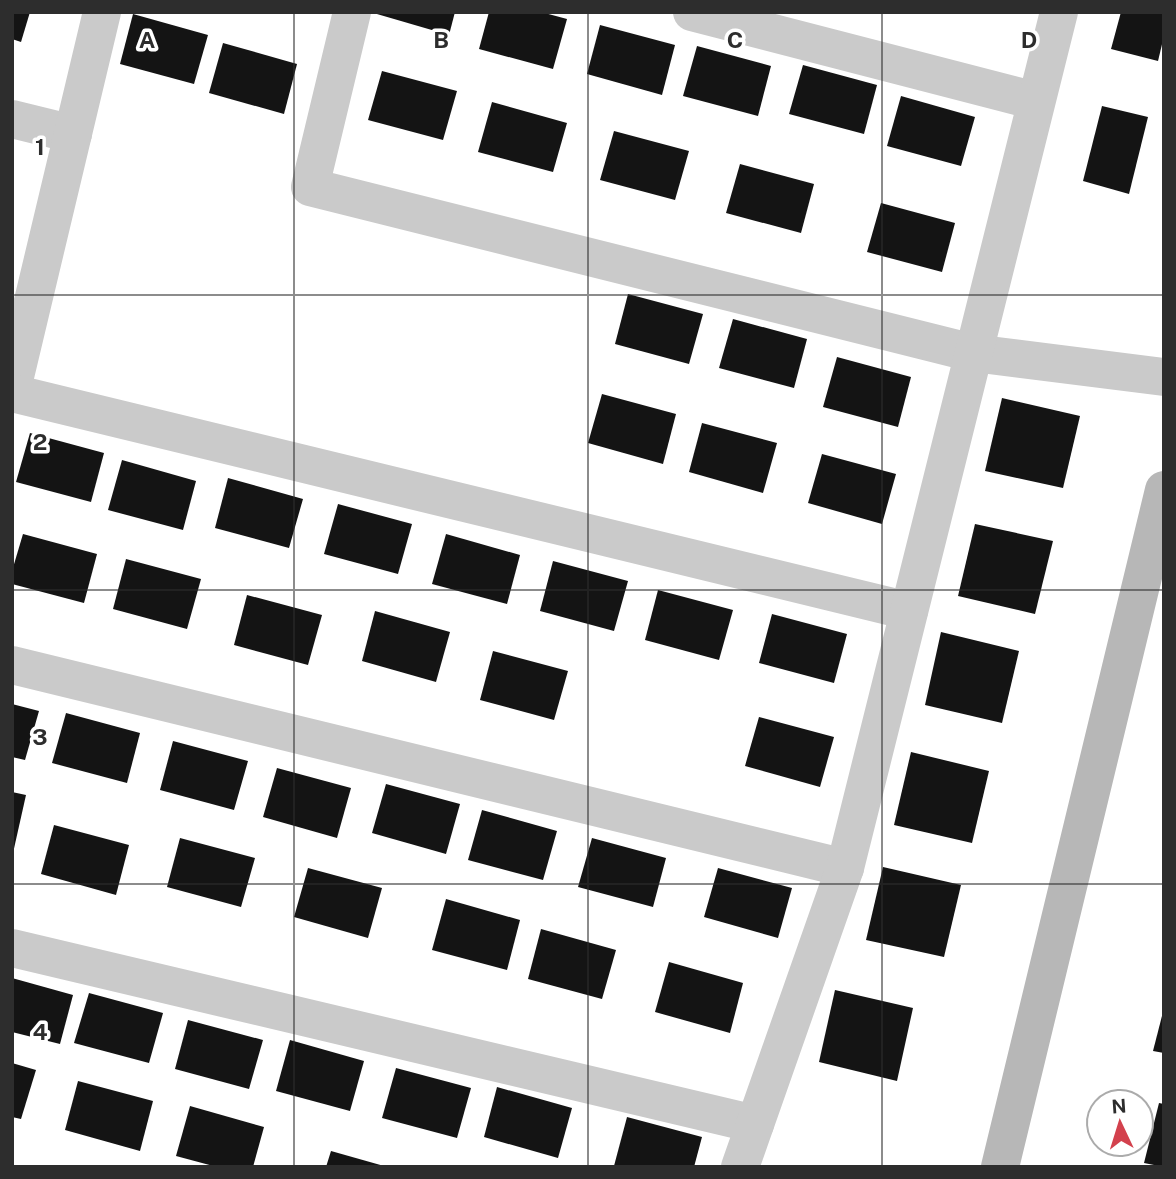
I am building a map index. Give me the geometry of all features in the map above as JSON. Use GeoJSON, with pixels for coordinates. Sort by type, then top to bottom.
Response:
{"type":"FeatureCollection","features":[{"type":"Feature","properties":{"kind":"street"},"geometry":{"type":"LineString","coordinates":[[102,12],[12,391],[909,611]]}},
{"type":"Feature","properties":{"kind":"street"},"geometry":{"type":"LineString","coordinates":[[352,12],[310,187],[973,353],[1164,377]]}},
{"type":"Feature","properties":{"kind":"street"},"geometry":{"type":"LineString","coordinates":[[692,12],[1036,101]]}},
{"type":"Feature","properties":{"kind":"street"},"geometry":{"type":"LineString","coordinates":[[740,1167],[845,868],[1059,12]]}},
{"type":"Feature","properties":{"kind":"street"},"geometry":{"type":"LineString","coordinates":[[12,119],[73,134]]}},
{"type":"Feature","properties":{"kind":"street"},"geometry":{"type":"LineString","coordinates":[[1000,1167],[1164,490]]}},
{"type":"Feature","properties":{"kind":"street"},"geometry":{"type":"LineString","coordinates":[[12,665],[845,868]]}},
{"type":"Feature","properties":{"kind":"street"},"geometry":{"type":"LineString","coordinates":[[12,948],[755,1124]]}},
{"type":"Feature","properties":{"kind":"building"},"geometry":{"type":"Polygon","coordinates":[[[12,12],[30,12],[21,42],[12,39],[12,12]]]}},
{"type":"Feature","properties":{"kind":"building"},"geometry":{"type":"Polygon","coordinates":[[[370,12],[455,12],[449,35],[370,12]]]}},
{"type":"Feature","properties":{"kind":"building"},"geometry":{"type":"Polygon","coordinates":[[[489,12],[541,12],[567,19],[553,69],[479,49],[489,12]]]}},
{"type":"Feature","properties":{"kind":"building"},"geometry":{"type":"Polygon","coordinates":[[[1121,12],[1164,12],[1164,36],[1158,61],[1111,49],[1121,12]]]}},
{"type":"Feature","properties":{"kind":"building"},"geometry":{"type":"Polygon","coordinates":[[[133,14],[208,35],[194,84],[120,64],[133,14]]]}},
{"type":"Feature","properties":{"kind":"building"},"geometry":{"type":"Polygon","coordinates":[[[600,25],[675,45],[662,95],[587,74],[600,25]]]}},
{"type":"Feature","properties":{"kind":"building"},"geometry":{"type":"Polygon","coordinates":[[[223,43],[297,64],[284,114],[209,93],[223,43]]]}},
{"type":"Feature","properties":{"kind":"building"},"geometry":{"type":"Polygon","coordinates":[[[697,46],[771,66],[758,116],[683,96],[697,46]]]}},
{"type":"Feature","properties":{"kind":"building"},"geometry":{"type":"Polygon","coordinates":[[[803,65],[877,85],[864,134],[789,114],[803,65]]]}},
{"type":"Feature","properties":{"kind":"building"},"geometry":{"type":"Polygon","coordinates":[[[382,71],[457,91],[443,140],[368,120],[382,71]]]}},
{"type":"Feature","properties":{"kind":"building"},"geometry":{"type":"Polygon","coordinates":[[[901,96],[975,117],[961,166],[887,146],[901,96]]]}},
{"type":"Feature","properties":{"kind":"building"},"geometry":{"type":"Polygon","coordinates":[[[492,102],[567,123],[553,172],[478,152],[492,102]]]}},
{"type":"Feature","properties":{"kind":"building"},"geometry":{"type":"Polygon","coordinates":[[[1102,106],[1148,117],[1129,194],[1083,181],[1102,106]]]}},
{"type":"Feature","properties":{"kind":"building"},"geometry":{"type":"Polygon","coordinates":[[[614,131],[689,151],[675,200],[600,180],[614,131]]]}},
{"type":"Feature","properties":{"kind":"building"},"geometry":{"type":"Polygon","coordinates":[[[740,164],[814,184],[801,233],[726,213],[740,164]]]}},
{"type":"Feature","properties":{"kind":"building"},"geometry":{"type":"Polygon","coordinates":[[[881,203],[955,223],[942,272],[867,252],[881,203]]]}},
{"type":"Feature","properties":{"kind":"building"},"geometry":{"type":"Polygon","coordinates":[[[628,294],[703,314],[689,364],[615,344],[628,294]]]}},
{"type":"Feature","properties":{"kind":"building"},"geometry":{"type":"Polygon","coordinates":[[[733,319],[807,339],[794,388],[719,368],[733,319]]]}},
{"type":"Feature","properties":{"kind":"building"},"geometry":{"type":"Polygon","coordinates":[[[837,357],[911,377],[898,427],[823,407],[837,357]]]}},
{"type":"Feature","properties":{"kind":"building"},"geometry":{"type":"Polygon","coordinates":[[[602,394],[676,414],[663,464],[588,443],[602,394]]]}},
{"type":"Feature","properties":{"kind":"building"},"geometry":{"type":"Polygon","coordinates":[[[1002,398],[1080,416],[1063,488],[985,471],[1002,398]]]}},
{"type":"Feature","properties":{"kind":"building"},"geometry":{"type":"Polygon","coordinates":[[[702,423],[777,443],[763,493],[689,472],[702,423]]]}},
{"type":"Feature","properties":{"kind":"building"},"geometry":{"type":"Polygon","coordinates":[[[30,433],[104,453],[91,502],[16,482],[30,433]]]}},
{"type":"Feature","properties":{"kind":"building"},"geometry":{"type":"Polygon","coordinates":[[[822,454],[896,474],[882,524],[808,503],[822,454]]]}},
{"type":"Feature","properties":{"kind":"building"},"geometry":{"type":"Polygon","coordinates":[[[122,460],[196,481],[183,530],[108,510],[122,460]]]}},
{"type":"Feature","properties":{"kind":"building"},"geometry":{"type":"Polygon","coordinates":[[[228,478],[303,499],[289,548],[215,528],[228,478]]]}},
{"type":"Feature","properties":{"kind":"building"},"geometry":{"type":"Polygon","coordinates":[[[338,504],[412,524],[398,574],[324,554],[338,504]]]}},
{"type":"Feature","properties":{"kind":"building"},"geometry":{"type":"Polygon","coordinates":[[[975,524],[1053,541],[1035,614],[958,596],[975,524]]]}},
{"type":"Feature","properties":{"kind":"building"},"geometry":{"type":"Polygon","coordinates":[[[23,534],[97,554],[84,603],[12,584],[12,571],[23,534]]]}},
{"type":"Feature","properties":{"kind":"building"},"geometry":{"type":"Polygon","coordinates":[[[446,534],[520,555],[507,604],[432,584],[446,534]]]}},
{"type":"Feature","properties":{"kind":"building"},"geometry":{"type":"Polygon","coordinates":[[[126,559],[201,579],[187,629],[113,609],[126,559]]]}},
{"type":"Feature","properties":{"kind":"building"},"geometry":{"type":"Polygon","coordinates":[[[553,561],[628,581],[614,631],[540,611],[553,561]]]}},
{"type":"Feature","properties":{"kind":"building"},"geometry":{"type":"Polygon","coordinates":[[[658,590],[733,610],[719,660],[645,640],[658,590]]]}},
{"type":"Feature","properties":{"kind":"building"},"geometry":{"type":"Polygon","coordinates":[[[247,595],[322,615],[308,665],[234,645],[247,595]]]}},
{"type":"Feature","properties":{"kind":"building"},"geometry":{"type":"Polygon","coordinates":[[[375,611],[450,632],[436,682],[362,661],[375,611]]]}},
{"type":"Feature","properties":{"kind":"building"},"geometry":{"type":"Polygon","coordinates":[[[772,614],[847,634],[834,683],[759,663],[772,614]]]}},
{"type":"Feature","properties":{"kind":"building"},"geometry":{"type":"Polygon","coordinates":[[[941,632],[1019,651],[1002,723],[925,705],[941,632]]]}},
{"type":"Feature","properties":{"kind":"building"},"geometry":{"type":"Polygon","coordinates":[[[493,651],[568,671],[554,720],[480,700],[493,651]]]}},
{"type":"Feature","properties":{"kind":"building"},"geometry":{"type":"Polygon","coordinates":[[[12,704],[39,711],[25,760],[12,757],[12,704]]]}},
{"type":"Feature","properties":{"kind":"building"},"geometry":{"type":"Polygon","coordinates":[[[66,713],[140,733],[127,783],[52,763],[66,713]]]}},
{"type":"Feature","properties":{"kind":"building"},"geometry":{"type":"Polygon","coordinates":[[[759,717],[834,737],[820,787],[745,766],[759,717]]]}},
{"type":"Feature","properties":{"kind":"building"},"geometry":{"type":"Polygon","coordinates":[[[173,741],[248,761],[234,810],[160,790],[173,741]]]}},
{"type":"Feature","properties":{"kind":"building"},"geometry":{"type":"Polygon","coordinates":[[[911,752],[989,771],[972,843],[894,825],[911,752]]]}},
{"type":"Feature","properties":{"kind":"building"},"geometry":{"type":"Polygon","coordinates":[[[277,768],[351,788],[337,838],[263,817],[277,768]]]}},
{"type":"Feature","properties":{"kind":"building"},"geometry":{"type":"Polygon","coordinates":[[[386,784],[460,804],[446,854],[372,833],[386,784]]]}},
{"type":"Feature","properties":{"kind":"building"},"geometry":{"type":"Polygon","coordinates":[[[12,792],[26,795],[13,853],[12,853],[12,792]]]}},
{"type":"Feature","properties":{"kind":"building"},"geometry":{"type":"Polygon","coordinates":[[[482,810],[557,831],[543,880],[468,860],[482,810]]]}},
{"type":"Feature","properties":{"kind":"building"},"geometry":{"type":"Polygon","coordinates":[[[54,825],[129,845],[116,895],[41,874],[54,825]]]}},
{"type":"Feature","properties":{"kind":"building"},"geometry":{"type":"Polygon","coordinates":[[[180,838],[255,858],[241,907],[167,887],[180,838]]]}},
{"type":"Feature","properties":{"kind":"building"},"geometry":{"type":"Polygon","coordinates":[[[592,838],[666,858],[653,907],[578,887],[592,838]]]}},
{"type":"Feature","properties":{"kind":"building"},"geometry":{"type":"Polygon","coordinates":[[[883,867],[961,885],[944,957],[866,940],[883,867]]]}},
{"type":"Feature","properties":{"kind":"building"},"geometry":{"type":"Polygon","coordinates":[[[308,868],[382,888],[368,938],[294,917],[308,868]]]}},
{"type":"Feature","properties":{"kind":"building"},"geometry":{"type":"Polygon","coordinates":[[[718,868],[792,888],[778,938],[704,917],[718,868]]]}},
{"type":"Feature","properties":{"kind":"building"},"geometry":{"type":"Polygon","coordinates":[[[446,899],[520,920],[507,970],[432,950],[446,899]]]}},
{"type":"Feature","properties":{"kind":"building"},"geometry":{"type":"Polygon","coordinates":[[[541,929],[616,950],[602,999],[528,979],[541,929]]]}},
{"type":"Feature","properties":{"kind":"building"},"geometry":{"type":"Polygon","coordinates":[[[669,962],[743,983],[730,1033],[655,1012],[669,962]]]}},
{"type":"Feature","properties":{"kind":"building"},"geometry":{"type":"Polygon","coordinates":[[[12,978],[73,995],[60,1044],[12,1032],[12,978]]]}},
{"type":"Feature","properties":{"kind":"building"},"geometry":{"type":"Polygon","coordinates":[[[835,990],[913,1008],[897,1081],[819,1062],[835,990]]]}},
{"type":"Feature","properties":{"kind":"building"},"geometry":{"type":"Polygon","coordinates":[[[89,993],[163,1013],[149,1063],[74,1043],[89,993]]]}},
{"type":"Feature","properties":{"kind":"building"},"geometry":{"type":"Polygon","coordinates":[[[1164,1012],[1164,1053],[1153,1051],[1164,1012]]]}},
{"type":"Feature","properties":{"kind":"building"},"geometry":{"type":"Polygon","coordinates":[[[188,1020],[263,1040],[249,1089],[175,1069],[188,1020]]]}},
{"type":"Feature","properties":{"kind":"building"},"geometry":{"type":"Polygon","coordinates":[[[290,1040],[364,1061],[350,1111],[276,1091],[290,1040]]]}},
{"type":"Feature","properties":{"kind":"building"},"geometry":{"type":"Polygon","coordinates":[[[12,1063],[36,1070],[21,1119],[12,1117],[12,1063]]]}},
{"type":"Feature","properties":{"kind":"building"},"geometry":{"type":"Polygon","coordinates":[[[396,1068],[471,1088],[457,1138],[382,1118],[396,1068]]]}},
{"type":"Feature","properties":{"kind":"building"},"geometry":{"type":"Polygon","coordinates":[[[78,1081],[153,1101],[140,1151],[65,1130],[78,1081]]]}},
{"type":"Feature","properties":{"kind":"building"},"geometry":{"type":"Polygon","coordinates":[[[497,1087],[572,1108],[558,1158],[484,1137],[497,1087]]]}},
{"type":"Feature","properties":{"kind":"building"},"geometry":{"type":"Polygon","coordinates":[[[1159,1103],[1164,1104],[1164,1167],[1144,1163],[1145,1158],[1155,1158],[1155,1119],[1159,1103]]]}},
{"type":"Feature","properties":{"kind":"building"},"geometry":{"type":"Polygon","coordinates":[[[190,1106],[264,1127],[253,1167],[217,1167],[176,1156],[190,1106]]]}},
{"type":"Feature","properties":{"kind":"building"},"geometry":{"type":"Polygon","coordinates":[[[627,1117],[702,1137],[694,1167],[614,1166],[627,1117]]]}},
{"type":"Feature","properties":{"kind":"building"},"geometry":{"type":"Polygon","coordinates":[[[331,1151],[384,1166],[384,1167],[326,1167],[331,1151]]]}}]}
